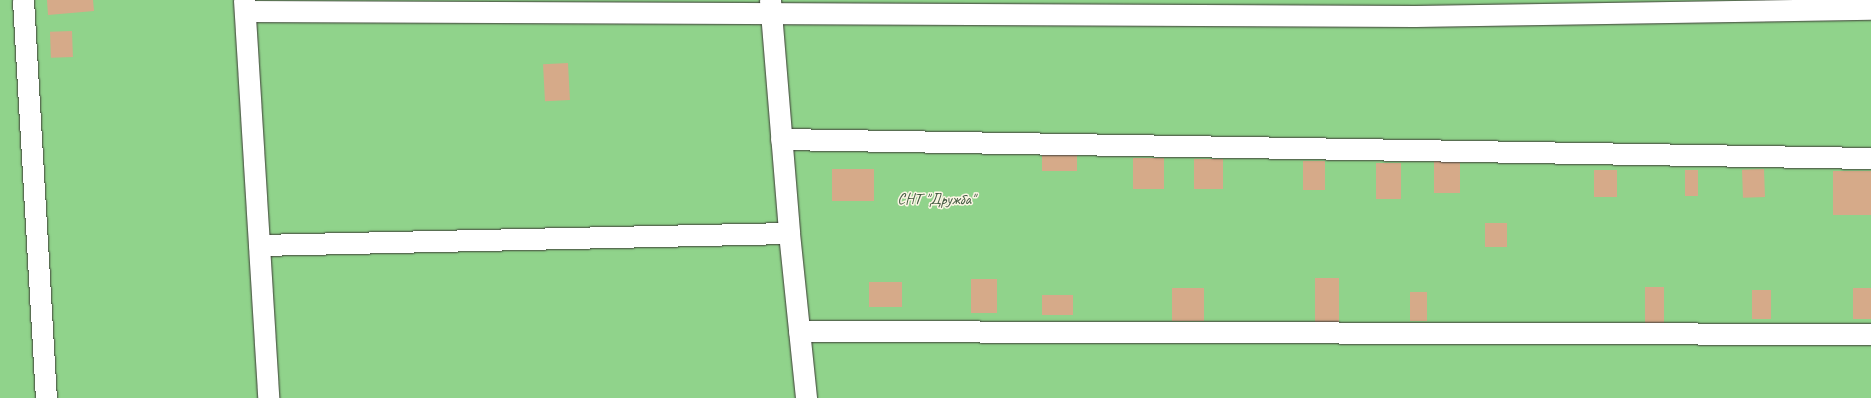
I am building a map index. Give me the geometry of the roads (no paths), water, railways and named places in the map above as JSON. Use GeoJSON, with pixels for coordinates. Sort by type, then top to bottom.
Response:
{"type":"FeatureCollection","features":[{"type":"Feature","properties":{"kind":"street"},"geometry":{"type":"LineString","coordinates":[[23,0],[46,398]]}},
{"type":"Feature","properties":{"kind":"street"},"geometry":{"type":"LineString","coordinates":[[268,398],[245,5],[770,8],[1871,9]]}},
{"type":"Feature","properties":{"kind":"street"},"geometry":{"type":"LineString","coordinates":[[770,8],[789,233],[806,398]]}},
{"type":"Feature","properties":{"kind":"street"},"geometry":{"type":"LineString","coordinates":[[781,139],[1871,158]]}},
{"type":"Feature","properties":{"kind":"street"},"geometry":{"type":"LineString","coordinates":[[259,245],[789,233]]}},
{"type":"Feature","properties":{"kind":"street"},"geometry":{"type":"LineString","coordinates":[[799,330],[1871,334]]}},
{"type":"Feature","properties":{"kind":"park label","name":"СНТ \"Дружба\""},"geometry":{"type":"Point","coordinates":[936,199]}}]}
